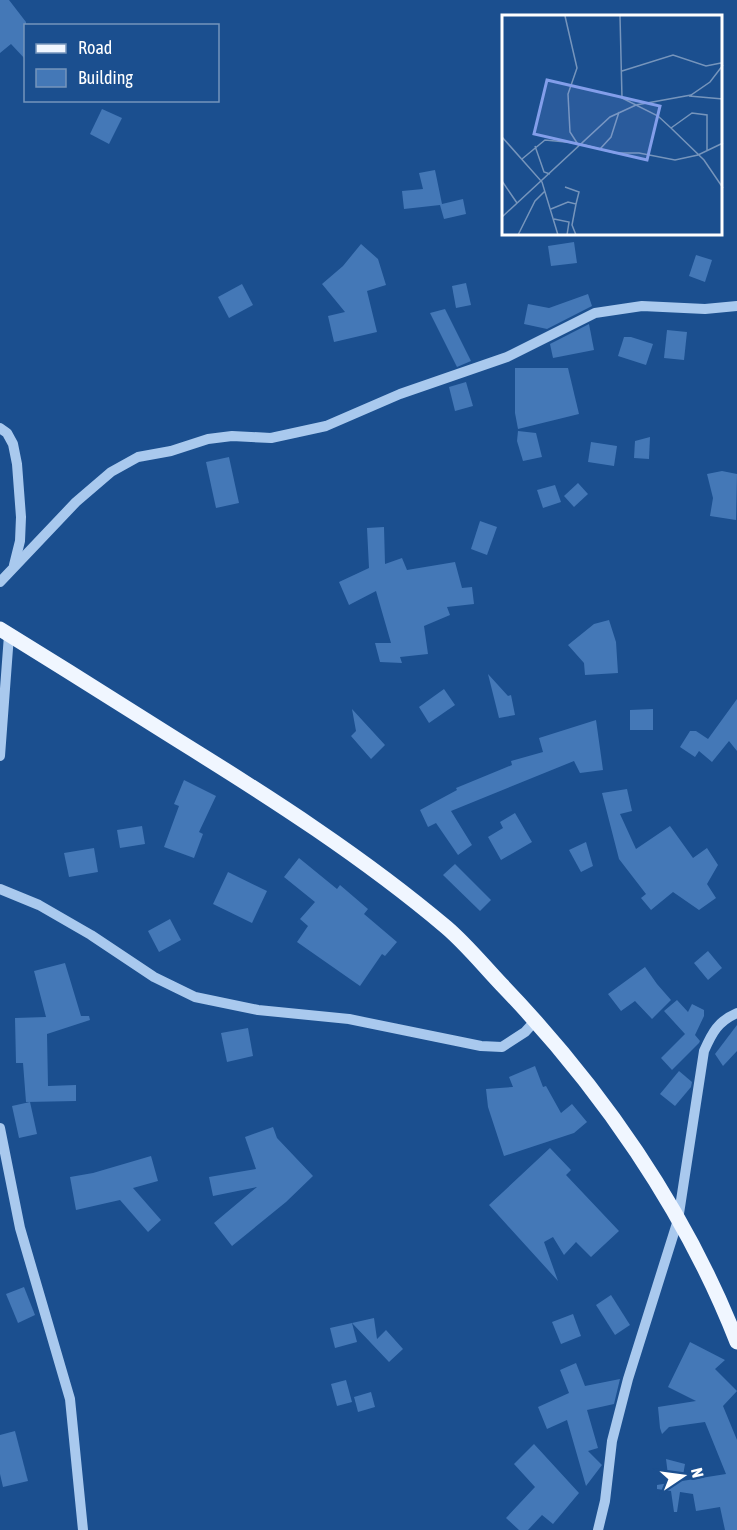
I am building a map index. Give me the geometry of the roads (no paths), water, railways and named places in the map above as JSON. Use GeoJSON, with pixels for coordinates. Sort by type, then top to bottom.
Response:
{"type":"FeatureCollection","features":[{"type":"Feature","properties":{"kind":"main road"},"geometry":{"type":"LineString","coordinates":[[5,632],[246,782],[345,849],[448,929],[536,1020],[581,1075],[630,1143],[678,1220],[724,1310],[737,1342]]}},
{"type":"Feature","properties":{"kind":"street"},"geometry":{"type":"LineString","coordinates":[[0,582],[76,502],[111,472],[138,457],[171,451],[208,439],[232,436],[279,437],[326,426],[400,394],[507,357],[594,313],[642,306],[705,309],[737,306]]}},
{"type":"Feature","properties":{"kind":"street"},"geometry":{"type":"LineString","coordinates":[[0,428],[7,433],[13,444],[17,464],[21,517],[20,541],[14,566]]}},
{"type":"Feature","properties":{"kind":"street"},"geometry":{"type":"LineString","coordinates":[[0,756],[5,632]]}},
{"type":"Feature","properties":{"kind":"street"},"geometry":{"type":"LineString","coordinates":[[0,889],[39,905],[91,935],[154,977],[195,997],[258,1010],[350,1019],[481,1046],[502,1047],[525,1032],[536,1020]]}},
{"type":"Feature","properties":{"kind":"street"},"geometry":{"type":"LineString","coordinates":[[598,1530],[605,1501],[612,1441],[628,1379],[678,1220],[704,1051],[712,1031],[726,1018],[737,1013]]}},
{"type":"Feature","properties":{"kind":"street"},"geometry":{"type":"LineString","coordinates":[[0,1128],[21,1228],[70,1399],[83,1530]]}}]}
